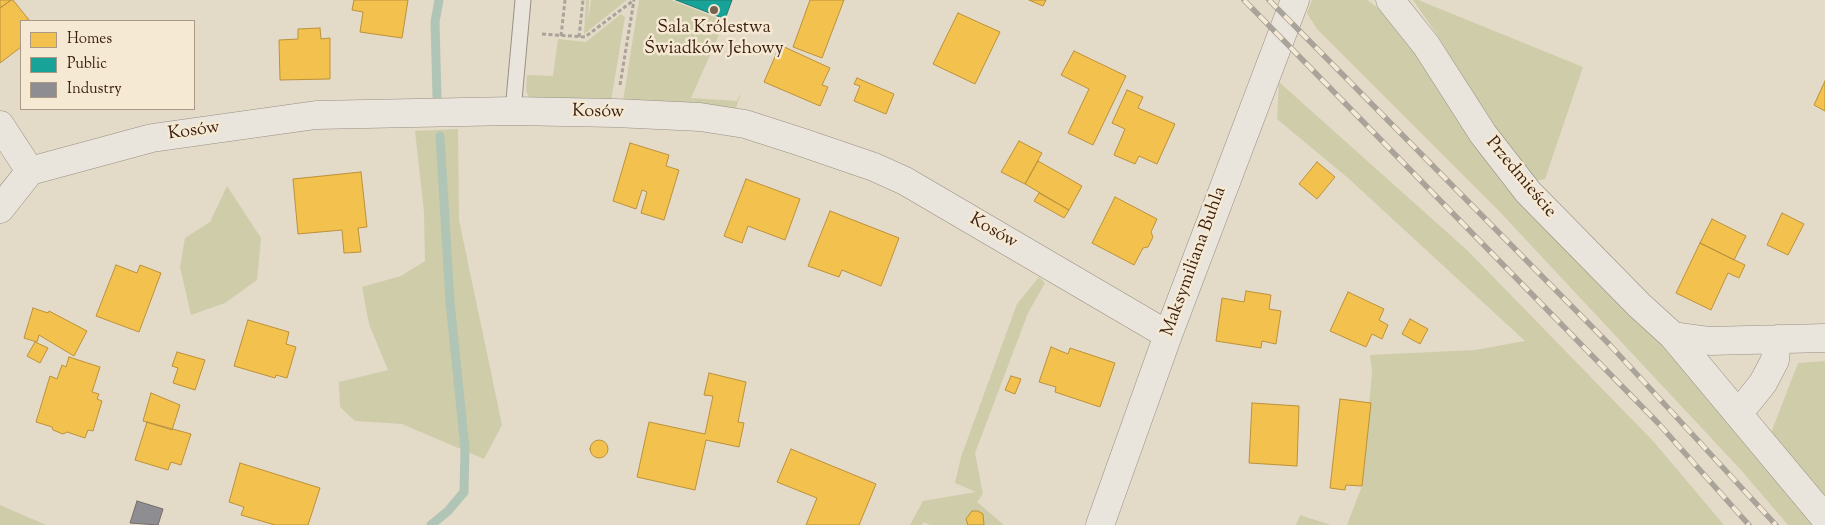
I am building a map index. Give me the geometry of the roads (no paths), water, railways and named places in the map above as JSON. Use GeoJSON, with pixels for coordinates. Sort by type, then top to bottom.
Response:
{"type":"FeatureCollection","features":[{"type":"Feature","properties":{"kind":"street","name":"Maksymiliana Buhla"},"geometry":{"type":"LineString","coordinates":[[1100,525],[1168,335],[1294,0]]}},
{"type":"Feature","properties":{"kind":"street","name":"Przedmieście"},"geometry":{"type":"LineString","coordinates":[[1390,0],[1426,45],[1483,134],[1528,192],[1672,336],[1825,518]]}},
{"type":"Feature","properties":{"kind":"street","name":"Kosów"},"geometry":{"type":"LineString","coordinates":[[30,171],[152,138],[316,115],[513,111],[615,112],[723,120],[801,142],[874,167],[905,180],[1168,335]]}},
{"type":"Feature","properties":{"kind":"street"},"geometry":{"type":"LineString","coordinates":[[0,125],[30,171],[0,209]]}},
{"type":"Feature","properties":{"kind":"street"},"geometry":{"type":"LineString","coordinates":[[1672,336],[1710,342],[1825,338]]}},
{"type":"Feature","properties":{"kind":"street"},"geometry":{"type":"LineString","coordinates":[[1738,414],[1763,383],[1776,360],[1778,339]]}},
{"type":"Feature","properties":{"kind":"lane"},"geometry":{"type":"LineString","coordinates":[[513,111],[524,0]]}},
{"type":"Feature","properties":{"kind":"waterway"},"geometry":{"type":"LineString","coordinates":[[437,97],[435,22],[439,0]]}},
{"type":"Feature","properties":{"kind":"waterway"},"geometry":{"type":"LineString","coordinates":[[431,525],[448,511],[464,492],[465,448],[450,302],[440,136]]}},
{"type":"Feature","properties":{"kind":"railway"},"geometry":{"type":"LineString","coordinates":[[1244,0],[1658,423],[1749,525]]}},
{"type":"Feature","properties":{"kind":"railway"},"geometry":{"type":"LineString","coordinates":[[1269,0],[1609,344],[1776,525]]}},
{"type":"Feature","properties":{"kind":"place","name":"Sala Królestwa Świadków Jehowy"},"geometry":{"type":"Point","coordinates":[714,10]}}]}
